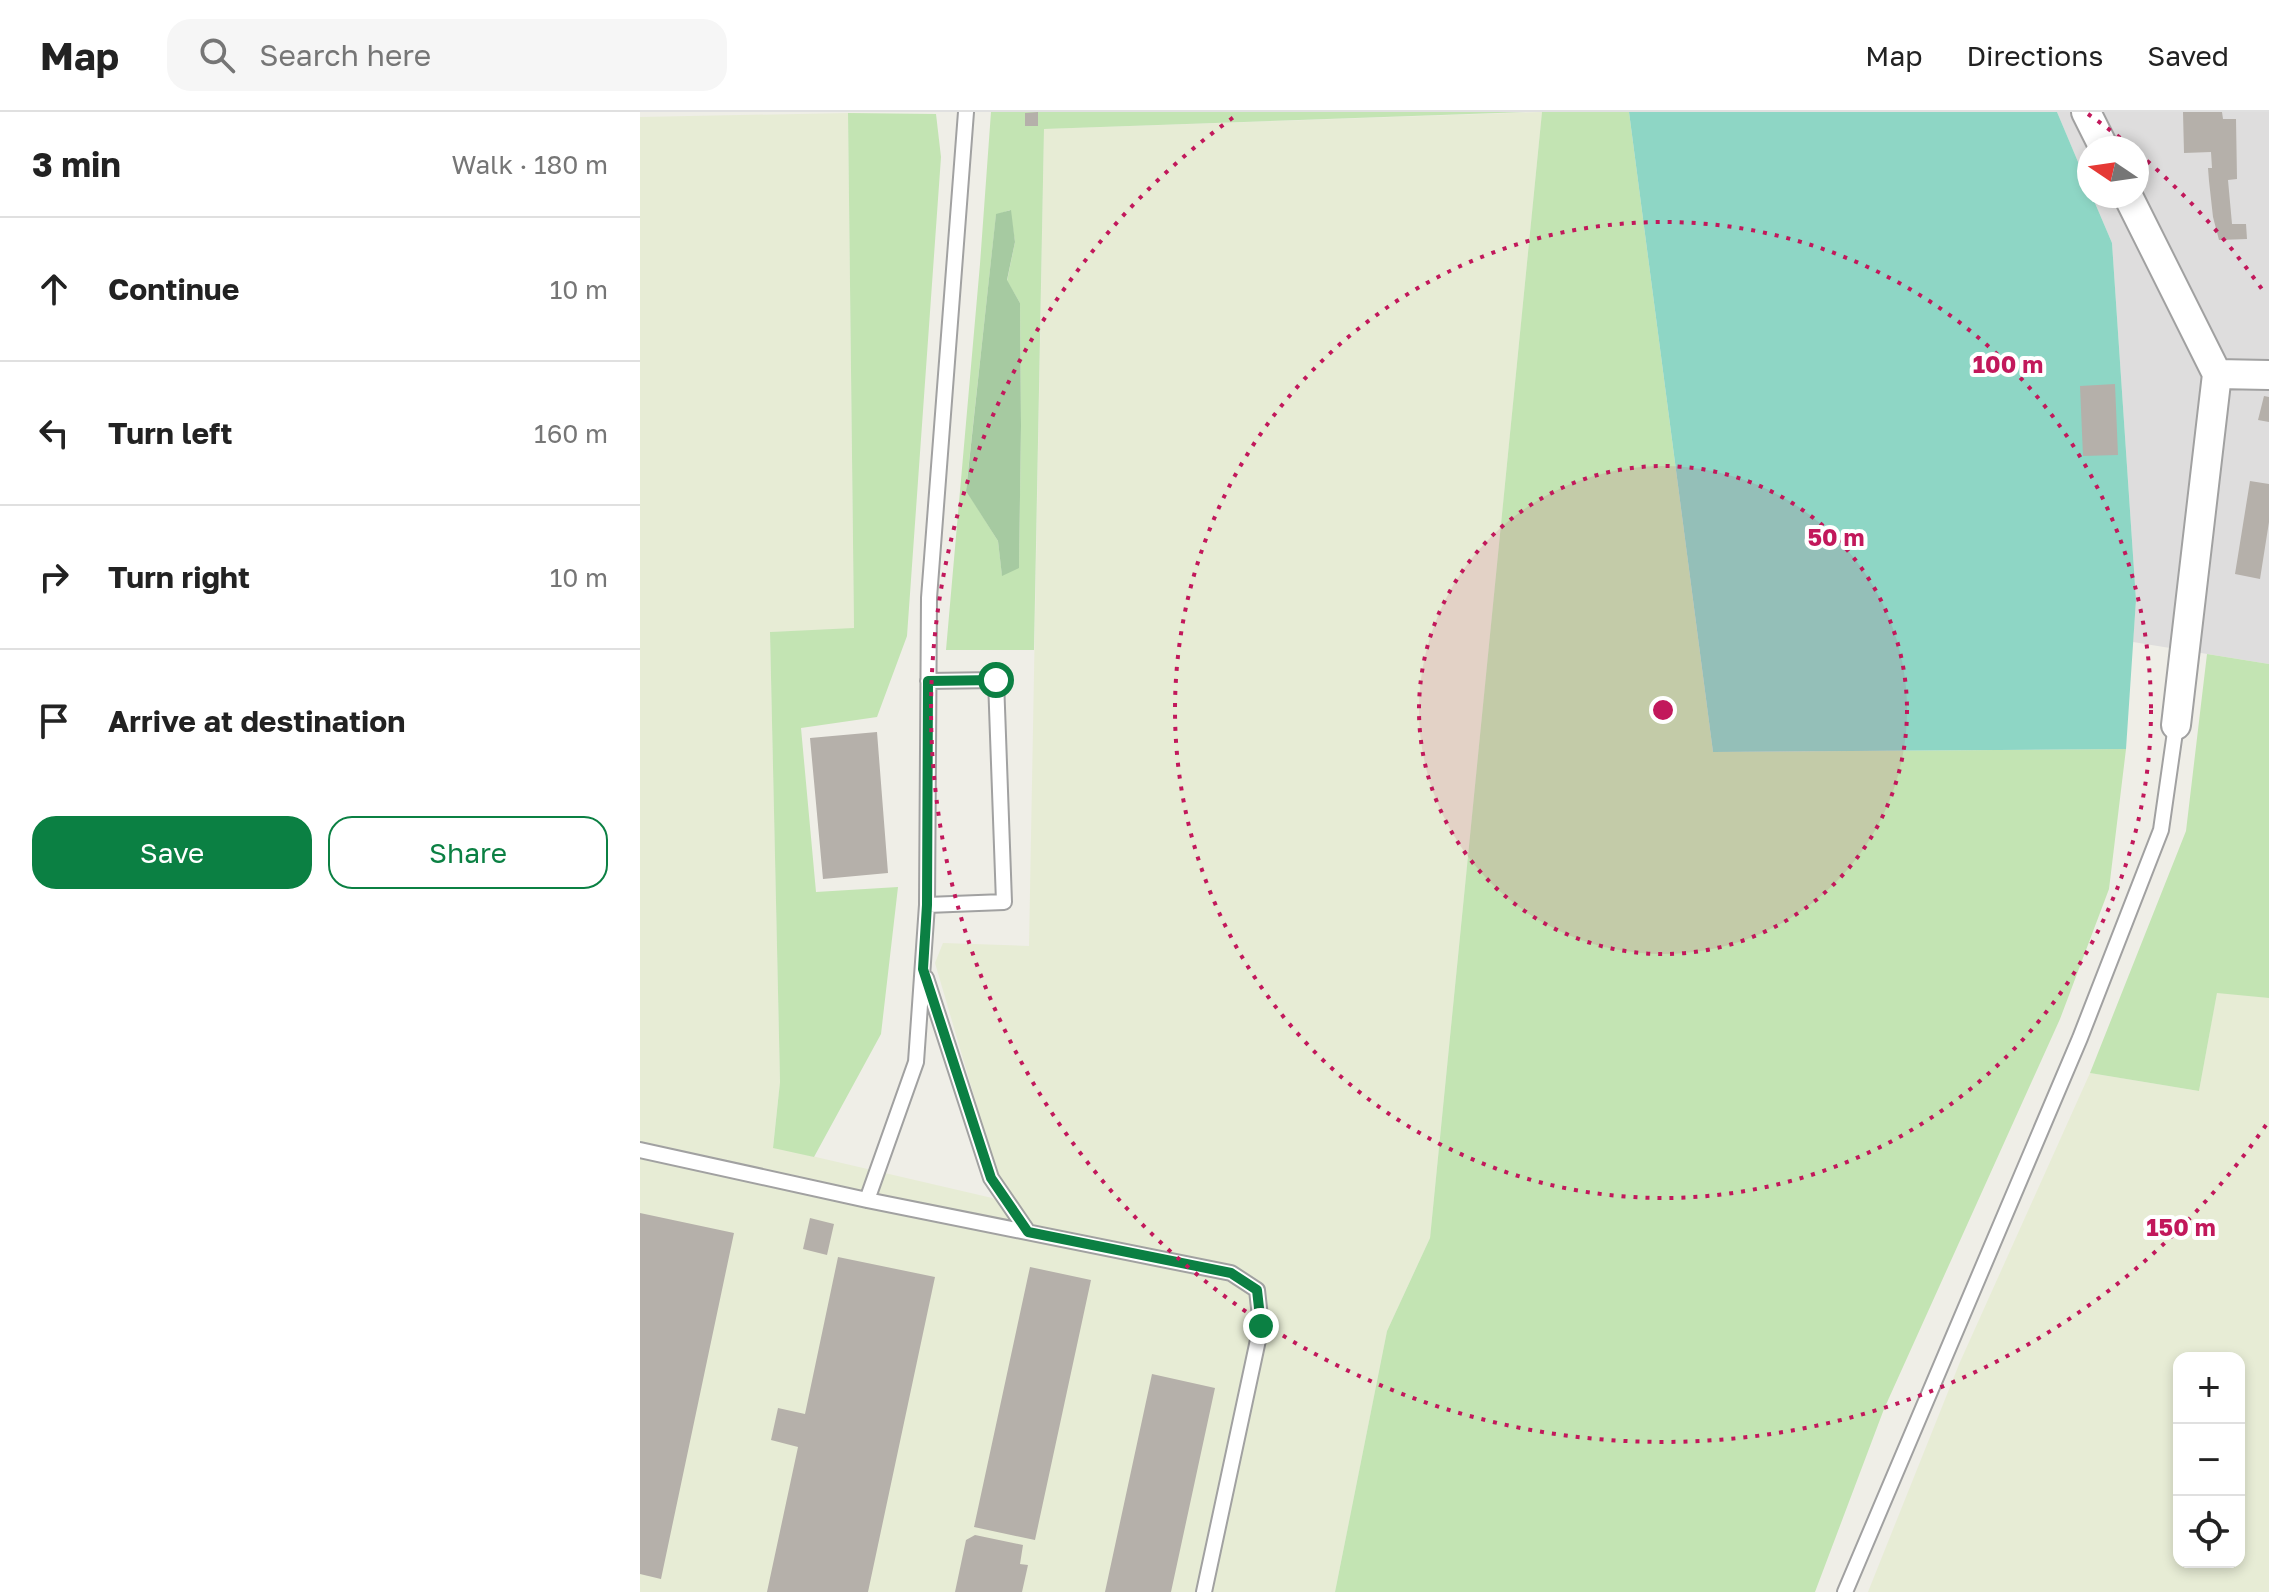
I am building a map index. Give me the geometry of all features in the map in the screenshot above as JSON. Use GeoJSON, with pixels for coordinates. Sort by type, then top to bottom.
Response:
{"type":"FeatureCollection","features":[{"type":"Feature","properties":{"kind":"street"},"geometry":{"type":"LineString","coordinates":[[2086,112],[2098,136]]}},
{"type":"Feature","properties":{"kind":"street"},"geometry":{"type":"LineString","coordinates":[[2134,208],[2217,374],[2176,725]]}},
{"type":"Feature","properties":{"kind":"street"},"geometry":{"type":"LineString","coordinates":[[2217,374],[2269,375]]}},
{"type":"Feature","properties":{"kind":"lane"},"geometry":{"type":"LineString","coordinates":[[867,1200],[916,1062],[927,905],[929,598],[966,112]]}},
{"type":"Feature","properties":{"kind":"lane"},"geometry":{"type":"LineString","coordinates":[[927,905],[1004,902],[996,680],[928,681]]}},
{"type":"Feature","properties":{"kind":"lane"},"geometry":{"type":"LineString","coordinates":[[1845,1592],[2080,1038],[2161,830],[2176,725]]}},
{"type":"Feature","properties":{"kind":"lane"},"geometry":{"type":"LineString","coordinates":[[923,969],[991,1178],[1028,1232]]}},
{"type":"Feature","properties":{"kind":"lane"},"geometry":{"type":"LineString","coordinates":[[640,1150],[867,1200],[1231,1273],[1257,1290],[1261,1326],[1204,1592]]}},
{"type":"Feature","properties":{"kind":"shaded area"},"geometry":{"type":"Polygon","coordinates":[[[1629,112],[2057,112],[2077,160],[2077,208],[2097,208],[2112,243],[2136,600],[2126,749],[1713,752],[1629,112]]]}},
{"type":"Feature","properties":{"kind":"shaded area"},"geometry":{"type":"Polygon","coordinates":[[[2057,112],[2269,112],[2269,664],[2133,642],[2136,600],[2112,243],[2097,208],[2149,208],[2149,136],[2077,136],[2077,160],[2057,112]]]}},
{"type":"Feature","properties":{"kind":"green space"},"geometry":{"type":"Polygon","coordinates":[[[991,112],[1526,112],[1044,129],[1034,650],[946,650],[991,112]],[[1010,210],[996,215],[966,490],[998,541],[1002,575],[1019,567],[1020,303],[1007,281],[1015,242],[1010,210]]]}},
{"type":"Feature","properties":{"kind":"green space"},"geometry":{"type":"Polygon","coordinates":[[[1542,112],[1430,1238],[1387,1331],[1335,1592],[640,1592],[640,117],[848,113],[854,629],[770,632],[780,1082],[773,1147],[1018,1204],[998,1178],[935,963],[943,943],[1029,946],[1044,129],[1542,112]]]}},
{"type":"Feature","properties":{"kind":"green space"},"geometry":{"type":"Polygon","coordinates":[[[1542,112],[1629,112],[1713,752],[2126,749],[2109,889],[2060,1019],[1884,1409],[1815,1592],[1335,1592],[1387,1331],[1430,1238],[1542,112]]]}},
{"type":"Feature","properties":{"kind":"green space"},"geometry":{"type":"Polygon","coordinates":[[[848,113],[936,114],[941,157],[907,636],[877,717],[801,728],[816,892],[898,887],[881,1034],[814,1157],[773,1148],[780,1082],[770,632],[854,628],[848,113]]]}},
{"type":"Feature","properties":{"kind":"green space"},"geometry":{"type":"Polygon","coordinates":[[[1011,210],[1015,242],[1007,280],[1020,303],[1019,568],[1002,576],[998,541],[966,491],[996,214],[1011,210]]]}},
{"type":"Feature","properties":{"kind":"green space"},"geometry":{"type":"Polygon","coordinates":[[[2207,654],[2269,664],[2269,998],[2217,993],[2199,1091],[2090,1073],[2186,831],[2207,654]]]}},
{"type":"Feature","properties":{"kind":"green space"},"geometry":{"type":"Polygon","coordinates":[[[2217,992],[2269,998],[2269,1592],[1868,1592],[1960,1362],[2090,1073],[2199,1091],[2217,992]]]}},
{"type":"Feature","properties":{"kind":"building"},"geometry":{"type":"Polygon","coordinates":[[[1038,112],[1038,126],[1025,126],[1025,113],[1038,112]]]}},
{"type":"Feature","properties":{"kind":"building"},"geometry":{"type":"Polygon","coordinates":[[[2183,112],[2222,112],[2223,119],[2236,119],[2237,179],[2228,180],[2232,224],[2246,224],[2247,239],[2219,240],[2209,181],[2211,152],[2184,153],[2183,112]]]}},
{"type":"Feature","properties":{"kind":"building"},"geometry":{"type":"Polygon","coordinates":[[[2115,384],[2118,455],[2083,456],[2080,386],[2115,384]]]}},
{"type":"Feature","properties":{"kind":"building"},"geometry":{"type":"Polygon","coordinates":[[[2264,396],[2269,397],[2269,422],[2258,420],[2264,396]]]}},
{"type":"Feature","properties":{"kind":"building"},"geometry":{"type":"Polygon","coordinates":[[[2250,481],[2269,484],[2269,522],[2260,579],[2235,574],[2250,481]]]}},
{"type":"Feature","properties":{"kind":"building"},"geometry":{"type":"Polygon","coordinates":[[[877,732],[888,873],[823,879],[810,738],[877,732]]]}},
{"type":"Feature","properties":{"kind":"building"},"geometry":{"type":"Polygon","coordinates":[[[640,1213],[734,1233],[661,1579],[640,1574],[640,1213]]]}},
{"type":"Feature","properties":{"kind":"building"},"geometry":{"type":"Polygon","coordinates":[[[810,1218],[834,1224],[827,1255],[803,1249],[810,1218]]]}},
{"type":"Feature","properties":{"kind":"building"},"geometry":{"type":"Polygon","coordinates":[[[838,1257],[935,1277],[868,1592],[767,1592],[798,1447],[771,1440],[778,1408],[805,1414],[838,1257]]]}},
{"type":"Feature","properties":{"kind":"building"},"geometry":{"type":"Polygon","coordinates":[[[1030,1267],[1091,1280],[1035,1540],[974,1527],[1030,1267]]]}},
{"type":"Feature","properties":{"kind":"building"},"geometry":{"type":"Polygon","coordinates":[[[1152,1374],[1215,1388],[1171,1592],[1105,1592],[1152,1374]]]}},
{"type":"Feature","properties":{"kind":"building"},"geometry":{"type":"Polygon","coordinates":[[[975,1535],[1023,1545],[1020,1564],[1028,1565],[1022,1592],[955,1592],[966,1540],[975,1535]]]}},
{"type":"Feature","properties":{"kind":"route"},"geometry":{"type":"LineString","coordinates":[[996,680],[928,681],[927,905],[923,969],[991,1178],[1028,1232],[1231,1273],[1257,1290],[1261,1326]]}}]}
